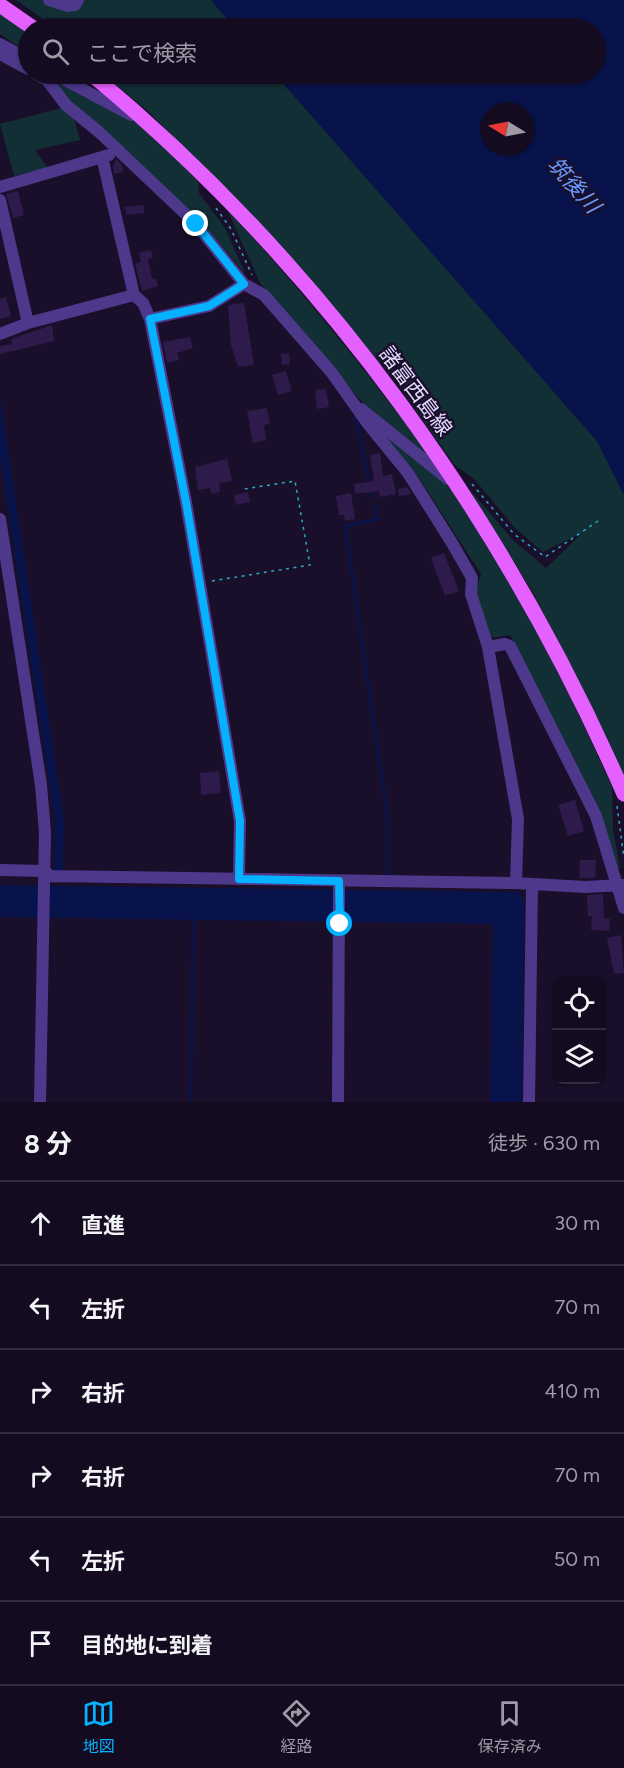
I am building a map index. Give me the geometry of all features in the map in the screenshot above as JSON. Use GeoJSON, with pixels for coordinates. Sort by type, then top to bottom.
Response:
{"type":"FeatureCollection","features":[{"type":"Feature","properties":{"kind":"main road"},"geometry":{"type":"LineString","coordinates":[[0,5],[19,18]]}},
{"type":"Feature","properties":{"kind":"main road","name":"諸富西島線"},"geometry":{"type":"LineString","coordinates":[[103,84],[141,116],[297,275],[383,379],[459,484],[513,573],[580,698],[621,788]]}},
{"type":"Feature","properties":{"kind":"street"},"geometry":{"type":"LineString","coordinates":[[49,0],[68,6],[75,5],[78,0]]}},
{"type":"Feature","properties":{"kind":"street"},"geometry":{"type":"LineString","coordinates":[[0,44],[18,54]]}},
{"type":"Feature","properties":{"kind":"street"},"geometry":{"type":"LineString","coordinates":[[0,54],[18,64]]}},
{"type":"Feature","properties":{"kind":"street"},"geometry":{"type":"LineString","coordinates":[[50,84],[66,105],[196,224],[244,284],[264,295],[333,373],[408,473],[471,574],[471,594],[488,647],[518,819],[516,883]]}},
{"type":"Feature","properties":{"kind":"street"},"geometry":{"type":"LineString","coordinates":[[73,84],[130,115],[141,116]]}},
{"type":"Feature","properties":{"kind":"street"},"geometry":{"type":"LineString","coordinates":[[0,187],[118,151]]}},
{"type":"Feature","properties":{"kind":"street"},"geometry":{"type":"LineString","coordinates":[[102,157],[134,295],[143,303],[150,319],[200,583],[240,821],[239,879]]}},
{"type":"Feature","properties":{"kind":"street"},"geometry":{"type":"LineString","coordinates":[[0,200],[28,323]]}},
{"type":"Feature","properties":{"kind":"street"},"geometry":{"type":"LineString","coordinates":[[150,319],[209,306],[244,284]]}},
{"type":"Feature","properties":{"kind":"street"},"geometry":{"type":"LineString","coordinates":[[0,334],[28,323],[134,295]]}},
{"type":"Feature","properties":{"kind":"street"},"geometry":{"type":"LineString","coordinates":[[358,407],[370,414],[454,484],[459,484]]}},
{"type":"Feature","properties":{"kind":"street"},"geometry":{"type":"LineString","coordinates":[[0,519],[40,785],[45,871],[40,1102]]}},
{"type":"Feature","properties":{"kind":"street"},"geometry":{"type":"LineString","coordinates":[[488,647],[505,644],[510,646],[596,816],[621,885],[624,908]]}},
{"type":"Feature","properties":{"kind":"street"},"geometry":{"type":"LineString","coordinates":[[0,870],[45,871],[50,876],[239,879],[340,884],[621,885]]}},
{"type":"Feature","properties":{"kind":"street"},"geometry":{"type":"LineString","coordinates":[[338,1102],[340,884]]}},
{"type":"Feature","properties":{"kind":"street"},"geometry":{"type":"LineString","coordinates":[[529,1102],[532,885]]}},
{"type":"Feature","properties":{"kind":"path"},"geometry":{"type":"LineString","coordinates":[[212,202],[231,229],[255,282],[256,292]]}},
{"type":"Feature","properties":{"kind":"path"},"geometry":{"type":"LineString","coordinates":[[459,484],[465,480],[476,486],[514,534],[544,557],[598,521]]}},
{"type":"Feature","properties":{"kind":"path"},"geometry":{"type":"LineString","coordinates":[[200,583],[310,565],[296,481],[244,489]]}},
{"type":"Feature","properties":{"kind":"path"},"geometry":{"type":"LineString","coordinates":[[621,788],[616,790],[618,827],[624,858]]}},
{"type":"Feature","properties":{"kind":"green space"},"geometry":{"type":"Polygon","coordinates":[[[16,0],[211,0],[226,18],[42,18],[16,0]]]}},
{"type":"Feature","properties":{"kind":"green space"},"geometry":{"type":"Polygon","coordinates":[[[0,12],[18,25],[18,46],[0,34],[0,12]]]}},
{"type":"Feature","properties":{"kind":"green space"},"geometry":{"type":"Polygon","coordinates":[[[58,84],[145,127],[198,181],[199,193],[225,228],[246,275],[209,231],[64,97],[58,84]]]}},
{"type":"Feature","properties":{"kind":"green space"},"geometry":{"type":"Polygon","coordinates":[[[284,84],[597,441],[624,495],[624,779],[535,596],[469,489],[514,541],[546,568],[582,533],[543,552],[515,528],[475,480],[454,464],[397,383],[300,268],[148,111],[116,85],[284,84]]]}},
{"type":"Feature","properties":{"kind":"green space"},"geometry":{"type":"Polygon","coordinates":[[[62,108],[73,115],[80,140],[35,150],[48,168],[14,176],[0,124],[62,108]]]}},
{"type":"Feature","properties":{"kind":"green space"},"geometry":{"type":"Polygon","coordinates":[[[227,209],[283,271],[439,468],[362,402],[260,283],[227,209]]]}},
{"type":"Feature","properties":{"kind":"green space"},"geometry":{"type":"Polygon","coordinates":[[[369,418],[455,492],[509,578],[573,702],[612,787],[613,830],[620,868],[617,868],[597,806],[510,635],[490,638],[476,590],[481,574],[415,472],[369,418]]]}},
{"type":"Feature","properties":{"kind":"water","name":"筑後川"},"geometry":{"type":"Polygon","coordinates":[[[211,0],[624,0],[624,495],[597,441],[284,84],[606,84],[606,18],[226,18],[211,0]]]}},
{"type":"Feature","properties":{"kind":"water"},"geometry":{"type":"Polygon","coordinates":[[[0,397],[64,821],[63,870],[54,870],[55,822],[0,455],[0,397]]]}},
{"type":"Feature","properties":{"kind":"water"},"geometry":{"type":"Polygon","coordinates":[[[0,885],[519,892],[524,903],[522,1102],[490,1102],[493,924],[0,917],[0,885]]]}},
{"type":"Feature","properties":{"kind":"building"},"geometry":{"type":"Polygon","coordinates":[[[116,159],[122,165],[123,172],[114,174],[113,166],[116,159]]]}},
{"type":"Feature","properties":{"kind":"building"},"geometry":{"type":"Polygon","coordinates":[[[18,191],[24,215],[13,218],[6,194],[18,191]]]}},
{"type":"Feature","properties":{"kind":"building"},"geometry":{"type":"Polygon","coordinates":[[[144,205],[144,213],[126,215],[125,207],[144,205]]]}},
{"type":"Feature","properties":{"kind":"building"},"geometry":{"type":"Polygon","coordinates":[[[151,250],[153,258],[148,259],[152,279],[156,278],[158,286],[142,291],[135,264],[141,262],[139,253],[151,250]]]}},
{"type":"Feature","properties":{"kind":"building"},"geometry":{"type":"Polygon","coordinates":[[[6,297],[11,316],[0,319],[0,299],[6,297]]]}},
{"type":"Feature","properties":{"kind":"building"},"geometry":{"type":"Polygon","coordinates":[[[244,303],[254,365],[238,367],[231,345],[228,305],[244,303]]]}},
{"type":"Feature","properties":{"kind":"building"},"geometry":{"type":"Polygon","coordinates":[[[52,325],[54,341],[0,354],[0,346],[12,344],[11,339],[52,325]]]}},
{"type":"Feature","properties":{"kind":"building"},"geometry":{"type":"Polygon","coordinates":[[[190,337],[193,348],[177,353],[179,360],[167,363],[163,342],[190,337]]]}},
{"type":"Feature","properties":{"kind":"building"},"geometry":{"type":"Polygon","coordinates":[[[289,353],[290,364],[282,365],[281,354],[289,353]]]}},
{"type":"Feature","properties":{"kind":"building"},"geometry":{"type":"Polygon","coordinates":[[[286,371],[292,391],[278,395],[272,375],[286,371]]]}},
{"type":"Feature","properties":{"kind":"building"},"geometry":{"type":"Polygon","coordinates":[[[326,389],[329,407],[317,409],[315,390],[326,389]]]}},
{"type":"Feature","properties":{"kind":"building"},"geometry":{"type":"Polygon","coordinates":[[[267,408],[270,424],[264,425],[266,440],[253,443],[247,411],[267,408]]]}},
{"type":"Feature","properties":{"kind":"building"},"geometry":{"type":"Polygon","coordinates":[[[380,453],[383,476],[392,474],[396,494],[380,497],[379,491],[355,494],[354,484],[374,481],[370,455],[380,453]]]}},
{"type":"Feature","properties":{"kind":"building"},"geometry":{"type":"Polygon","coordinates":[[[227,459],[232,481],[219,483],[220,492],[211,494],[210,488],[198,490],[195,467],[227,459]]]}},
{"type":"Feature","properties":{"kind":"building"},"geometry":{"type":"Polygon","coordinates":[[[407,487],[411,494],[399,496],[398,489],[407,487]]]}},
{"type":"Feature","properties":{"kind":"building"},"geometry":{"type":"Polygon","coordinates":[[[248,492],[250,502],[236,505],[234,495],[248,492]]]}},
{"type":"Feature","properties":{"kind":"building"},"geometry":{"type":"Polygon","coordinates":[[[351,493],[355,519],[345,521],[344,515],[339,515],[336,496],[351,493]]]}},
{"type":"Feature","properties":{"kind":"building"},"geometry":{"type":"Polygon","coordinates":[[[444,553],[459,591],[445,596],[431,558],[444,553]]]}},
{"type":"Feature","properties":{"kind":"building"},"geometry":{"type":"Polygon","coordinates":[[[219,771],[221,793],[201,795],[200,773],[219,771]]]}},
{"type":"Feature","properties":{"kind":"building"},"geometry":{"type":"Polygon","coordinates":[[[575,800],[584,831],[568,836],[558,805],[575,800]]]}},
{"type":"Feature","properties":{"kind":"building"},"geometry":{"type":"Polygon","coordinates":[[[580,860],[596,860],[595,878],[579,878],[580,860]]]}},
{"type":"Feature","properties":{"kind":"building"},"geometry":{"type":"Polygon","coordinates":[[[603,894],[604,918],[610,919],[609,931],[591,930],[592,916],[588,916],[587,895],[603,894]]]}},
{"type":"Feature","properties":{"kind":"building"},"geometry":{"type":"Polygon","coordinates":[[[621,935],[624,973],[614,974],[607,938],[621,935]]]}},
{"type":"Feature","properties":{"kind":"waterway"},"geometry":{"type":"LineString","coordinates":[[355,415],[370,484]]}},
{"type":"Feature","properties":{"kind":"waterway"},"geometry":{"type":"LineString","coordinates":[[371,490],[373,498]]}},
{"type":"Feature","properties":{"kind":"waterway"},"geometry":{"type":"LineString","coordinates":[[375,506],[378,519],[345,526],[388,819],[388,875]]}},
{"type":"Feature","properties":{"kind":"waterway"},"geometry":{"type":"LineString","coordinates":[[191,1102],[193,920]]}},
{"type":"Feature","properties":{"kind":"route"},"geometry":{"type":"LineString","coordinates":[[196,224],[244,284],[209,306],[192,312],[150,319],[186,502],[240,821],[239,879],[339,881],[340,924]]}}]}
